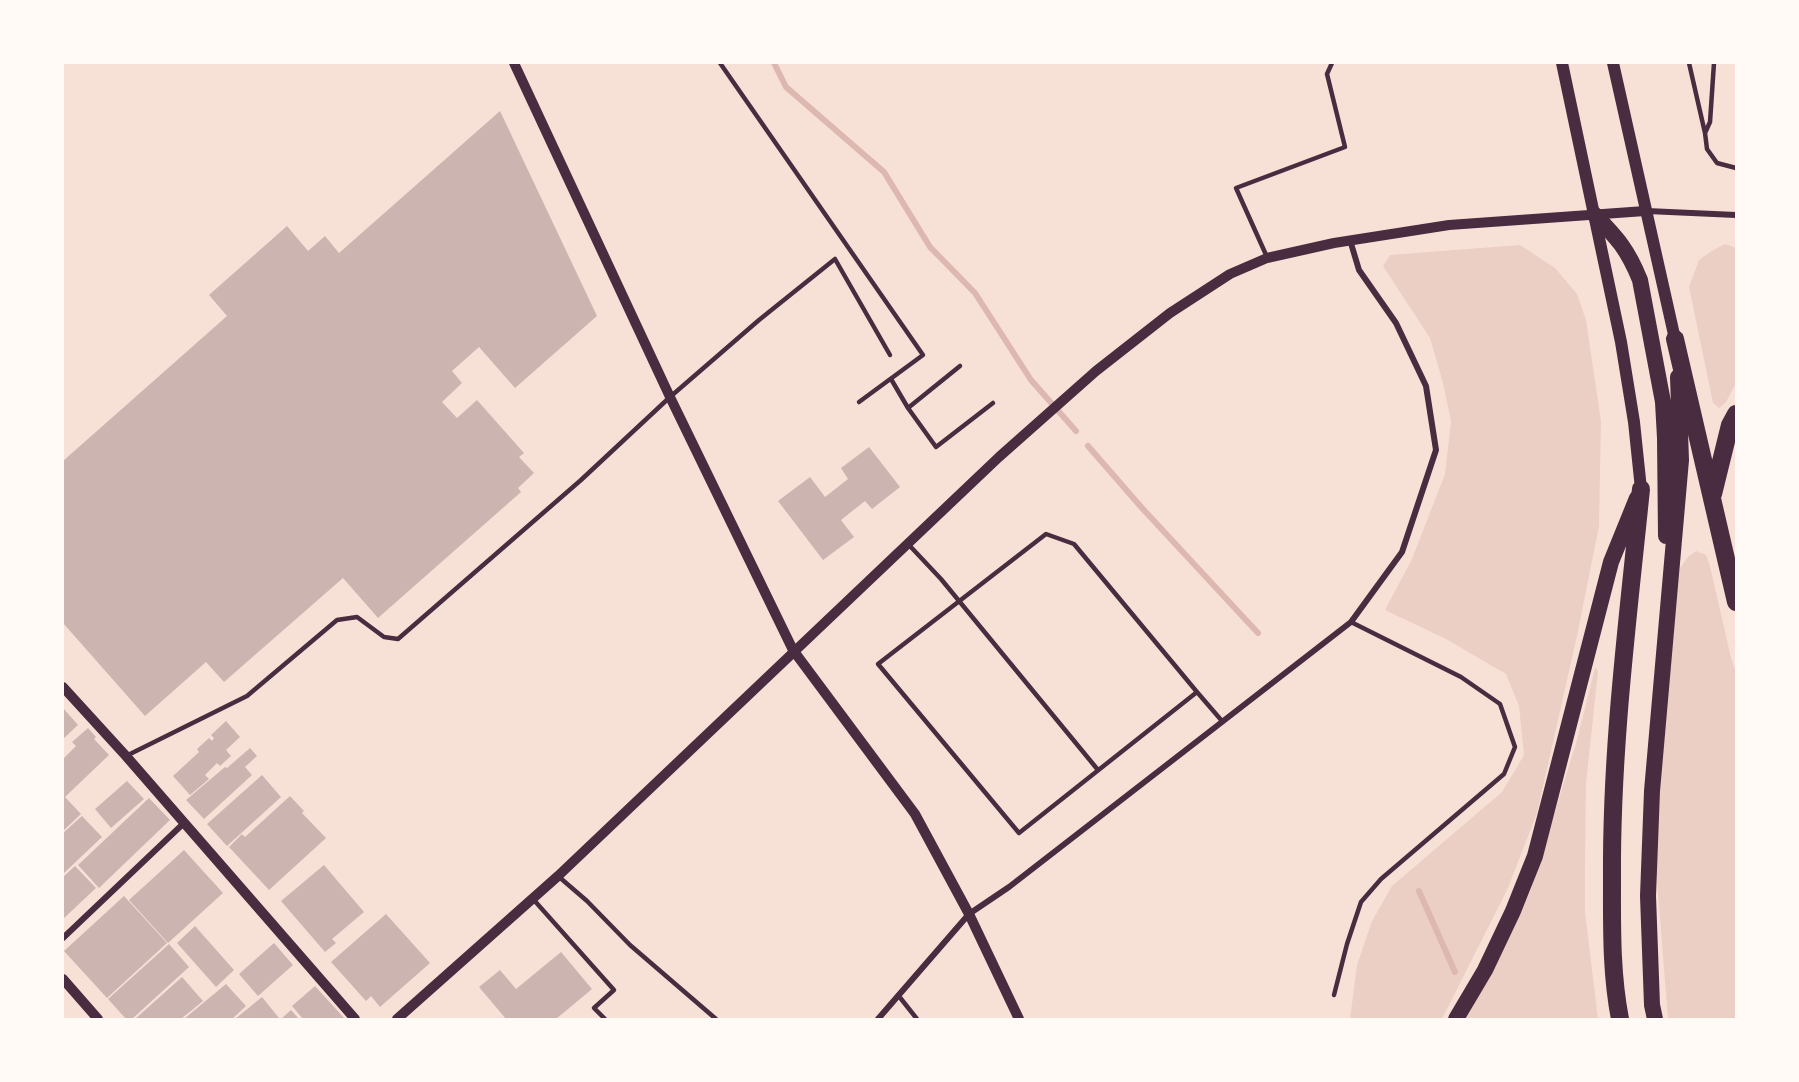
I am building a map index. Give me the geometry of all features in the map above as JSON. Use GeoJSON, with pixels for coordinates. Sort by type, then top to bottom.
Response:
{"type":"FeatureCollection","features":[{"type":"Feature","properties":{"kind":"highway"},"geometry":{"type":"LineString","coordinates":[[1594,214],[1622,243],[1632,261],[1640,280],[1655,355],[1663,402],[1669,597]]}},
{"type":"Feature","properties":{"kind":"highway"},"geometry":{"type":"LineString","coordinates":[[1675,339],[1736,602]]}},
{"type":"Feature","properties":{"kind":"highway"},"geometry":{"type":"LineString","coordinates":[[1655,1019],[1652,1005],[1648,896],[1652,791],[1681,460],[1680,403],[1675,339]]}},
{"type":"Feature","properties":{"kind":"highway"},"geometry":{"type":"LineString","coordinates":[[1712,498],[1730,425],[1736,414]]}},
{"type":"Feature","properties":{"kind":"highway"},"geometry":{"type":"LineString","coordinates":[[1456,1019],[1485,970],[1513,911],[1535,856],[1611,562],[1641,489]]}},
{"type":"Feature","properties":{"kind":"highway"},"geometry":{"type":"LineString","coordinates":[[1620,1019],[1612,937],[1612,829],[1616,737],[1641,489]]}},
{"type":"Feature","properties":{"kind":"main road"},"geometry":{"type":"LineString","coordinates":[[1562,63],[1621,342],[1634,422],[1641,489]]}},
{"type":"Feature","properties":{"kind":"main road"},"geometry":{"type":"LineString","coordinates":[[1613,63],[1675,339]]}},
{"type":"Feature","properties":{"kind":"street"},"geometry":{"type":"LineString","coordinates":[[514,63],[670,397],[794,650],[915,814],[969,914],[1019,1019]]}},
{"type":"Feature","properties":{"kind":"street"},"geometry":{"type":"LineString","coordinates":[[397,1019],[558,876],[999,457],[1096,372],[1170,313],[1230,274],[1267,258],[1350,240],[1449,225],[1645,210],[1736,215]]}},
{"type":"Feature","properties":{"kind":"street"},"geometry":{"type":"LineString","coordinates":[[878,1019],[969,914],[1009,887],[1351,622],[1402,552],[1436,450],[1426,386],[1396,323],[1359,270],[1350,240]]}},
{"type":"Feature","properties":{"kind":"street"},"geometry":{"type":"LineString","coordinates":[[63,687],[355,1019]]}},
{"type":"Feature","properties":{"kind":"street"},"geometry":{"type":"LineString","coordinates":[[63,938],[184,823]]}},
{"type":"Feature","properties":{"kind":"street"},"geometry":{"type":"LineString","coordinates":[[63,980],[98,1019]]}},
{"type":"Feature","properties":{"kind":"lane"},"geometry":{"type":"LineString","coordinates":[[720,63],[923,355],[859,402]]}},
{"type":"Feature","properties":{"kind":"lane"},"geometry":{"type":"LineString","coordinates":[[1267,258],[1236,188],[1345,147],[1327,74],[1332,63]]}},
{"type":"Feature","properties":{"kind":"lane"},"geometry":{"type":"LineString","coordinates":[[1689,63],[1707,149],[1717,163],[1736,168]]}},
{"type":"Feature","properties":{"kind":"lane"},"geometry":{"type":"LineString","coordinates":[[1705,133],[1710,122],[1714,63]]}},
{"type":"Feature","properties":{"kind":"lane"},"geometry":{"type":"LineString","coordinates":[[126,756],[248,696],[337,620],[357,617],[384,637],[398,639],[581,480],[670,397],[759,320],[835,259],[890,356]]}},
{"type":"Feature","properties":{"kind":"lane"},"geometry":{"type":"LineString","coordinates":[[908,408],[960,366]]}},
{"type":"Feature","properties":{"kind":"lane"},"geometry":{"type":"LineString","coordinates":[[891,379],[908,408],[936,447],[993,403]]}},
{"type":"Feature","properties":{"kind":"lane"},"geometry":{"type":"LineString","coordinates":[[1197,692],[1019,833],[878,664],[1046,534],[1074,544],[1222,721]]}},
{"type":"Feature","properties":{"kind":"lane"},"geometry":{"type":"LineString","coordinates":[[907,543],[959,601],[1098,770]]}},
{"type":"Feature","properties":{"kind":"lane"},"geometry":{"type":"LineString","coordinates":[[1334,995],[1361,902],[1382,879],[1504,774],[1515,747],[1500,704],[1461,677],[1351,622]]}},
{"type":"Feature","properties":{"kind":"lane"},"geometry":{"type":"LineString","coordinates":[[558,876],[587,901],[630,945],[716,1019]]}},
{"type":"Feature","properties":{"kind":"lane"},"geometry":{"type":"LineString","coordinates":[[533,899],[614,990],[594,1008],[605,1019]]}},
{"type":"Feature","properties":{"kind":"lane"},"geometry":{"type":"LineString","coordinates":[[898,995],[917,1019]]}},
{"type":"Feature","properties":{"kind":"shaded area"},"geometry":{"type":"Polygon","coordinates":[[[1725,244],[1736,248],[1736,383],[1726,402],[1719,408],[1713,403],[1689,287],[1699,260],[1725,244]]]}},
{"type":"Feature","properties":{"kind":"shaded area"},"geometry":{"type":"Polygon","coordinates":[[[1520,245],[1555,268],[1577,294],[1586,320],[1601,421],[1599,526],[1577,636],[1537,813],[1508,888],[1442,1019],[1350,1019],[1357,965],[1372,921],[1392,886],[1502,792],[1524,755],[1519,706],[1506,674],[1446,639],[1385,610],[1412,559],[1445,474],[1451,421],[1430,338],[1383,266],[1390,255],[1520,245]]]}},
{"type":"Feature","properties":{"kind":"shaded area"},"geometry":{"type":"Polygon","coordinates":[[[1696,551],[1706,555],[1710,566],[1736,672],[1736,1019],[1668,1019],[1656,868],[1664,711],[1680,568],[1696,551]]]}},
{"type":"Feature","properties":{"kind":"shaded area"},"geometry":{"type":"Polygon","coordinates":[[[1595,668],[1598,672],[1586,783],[1585,912],[1598,1019],[1466,1019],[1530,892],[1577,740],[1595,668]]]}},
{"type":"Feature","properties":{"kind":"building"},"geometry":{"type":"Polygon","coordinates":[[[500,111],[597,316],[515,388],[479,347],[452,371],[462,383],[442,402],[457,418],[477,400],[524,453],[519,457],[534,473],[518,488],[521,492],[378,618],[343,578],[224,682],[206,662],[145,716],[63,623],[63,461],[227,316],[209,295],[287,226],[308,251],[325,236],[339,253],[500,111]]]}},
{"type":"Feature","properties":{"kind":"building"},"geometry":{"type":"Polygon","coordinates":[[[869,447],[900,487],[872,509],[865,501],[841,520],[854,537],[823,560],[778,501],[810,477],[825,497],[848,479],[841,468],[869,447]]]}},
{"type":"Feature","properties":{"kind":"building"},"geometry":{"type":"Polygon","coordinates":[[[63,708],[78,725],[63,739],[63,708]]]}},
{"type":"Feature","properties":{"kind":"building"},"geometry":{"type":"Polygon","coordinates":[[[226,721],[240,737],[226,750],[231,756],[220,766],[217,763],[205,775],[209,779],[190,795],[173,776],[199,752],[197,749],[209,738],[212,741],[214,738],[211,735],[226,721]]]}},
{"type":"Feature","properties":{"kind":"building"},"geometry":{"type":"Polygon","coordinates":[[[88,728],[96,737],[94,739],[109,755],[65,797],[81,814],[63,831],[63,759],[76,746],[72,742],[88,728]]]}},
{"type":"Feature","properties":{"kind":"building"},"geometry":{"type":"Polygon","coordinates":[[[250,748],[257,756],[245,767],[252,775],[204,819],[186,800],[250,748]]]}},
{"type":"Feature","properties":{"kind":"building"},"geometry":{"type":"Polygon","coordinates":[[[262,775],[281,797],[227,846],[207,824],[262,775]]]}},
{"type":"Feature","properties":{"kind":"building"},"geometry":{"type":"Polygon","coordinates":[[[127,781],[144,799],[111,828],[95,809],[127,781]]]}},
{"type":"Feature","properties":{"kind":"building"},"geometry":{"type":"Polygon","coordinates":[[[290,796],[304,811],[302,813],[326,838],[269,890],[229,847],[242,834],[245,837],[290,796]]]}},
{"type":"Feature","properties":{"kind":"building"},"geometry":{"type":"Polygon","coordinates":[[[149,798],[170,820],[99,888],[78,865],[149,798]]]}},
{"type":"Feature","properties":{"kind":"building"},"geometry":{"type":"Polygon","coordinates":[[[82,816],[102,837],[63,874],[63,833],[82,816]]]}},
{"type":"Feature","properties":{"kind":"building"},"geometry":{"type":"Polygon","coordinates":[[[184,850],[223,893],[168,943],[129,900],[184,850]]]}},
{"type":"Feature","properties":{"kind":"building"},"geometry":{"type":"Polygon","coordinates":[[[324,865],[364,912],[332,939],[336,943],[325,952],[281,901],[324,865]]]}},
{"type":"Feature","properties":{"kind":"building"},"geometry":{"type":"Polygon","coordinates":[[[75,866],[96,888],[63,919],[63,877],[75,866]]]}},
{"type":"Feature","properties":{"kind":"building"},"geometry":{"type":"Polygon","coordinates":[[[124,896],[167,943],[107,998],[64,951],[124,896]]]}},
{"type":"Feature","properties":{"kind":"building"},"geometry":{"type":"Polygon","coordinates":[[[386,914],[430,963],[380,1007],[371,996],[366,1001],[331,962],[386,914]]]}},
{"type":"Feature","properties":{"kind":"building"},"geometry":{"type":"Polygon","coordinates":[[[195,926],[234,970],[216,987],[177,943],[195,926]]]}},
{"type":"Feature","properties":{"kind":"building"},"geometry":{"type":"Polygon","coordinates":[[[274,943],[293,965],[258,996],[239,974],[274,943]]]}},
{"type":"Feature","properties":{"kind":"building"},"geometry":{"type":"Polygon","coordinates":[[[169,944],[189,967],[132,1019],[126,1019],[108,999],[169,944]]]}},
{"type":"Feature","properties":{"kind":"building"},"geometry":{"type":"Polygon","coordinates":[[[561,952],[592,989],[556,1019],[506,1019],[479,987],[500,970],[516,989],[561,952]]]}},
{"type":"Feature","properties":{"kind":"building"},"geometry":{"type":"Polygon","coordinates":[[[182,977],[203,1001],[181,1019],[135,1019],[182,977]]]}},
{"type":"Feature","properties":{"kind":"building"},"geometry":{"type":"Polygon","coordinates":[[[226,984],[246,1006],[232,1019],[184,1019],[226,984]]]}},
{"type":"Feature","properties":{"kind":"building"},"geometry":{"type":"Polygon","coordinates":[[[315,986],[345,1019],[303,1019],[292,1006],[315,986]]]}},
{"type":"Feature","properties":{"kind":"building"},"geometry":{"type":"Polygon","coordinates":[[[262,997],[278,1019],[235,1019],[262,997]]]}},
{"type":"Feature","properties":{"kind":"building"},"geometry":{"type":"Polygon","coordinates":[[[291,1010],[299,1019],[281,1019],[291,1010]]]}},
{"type":"Feature","properties":{"kind":"waterway"},"geometry":{"type":"LineString","coordinates":[[774,63],[786,87],[884,172],[930,247],[975,293],[1031,380],[1076,431]]}},
{"type":"Feature","properties":{"kind":"waterway"},"geometry":{"type":"LineString","coordinates":[[1088,446],[1258,633]]}},
{"type":"Feature","properties":{"kind":"waterway"},"geometry":{"type":"LineString","coordinates":[[1419,891],[1455,972]]}}]}
